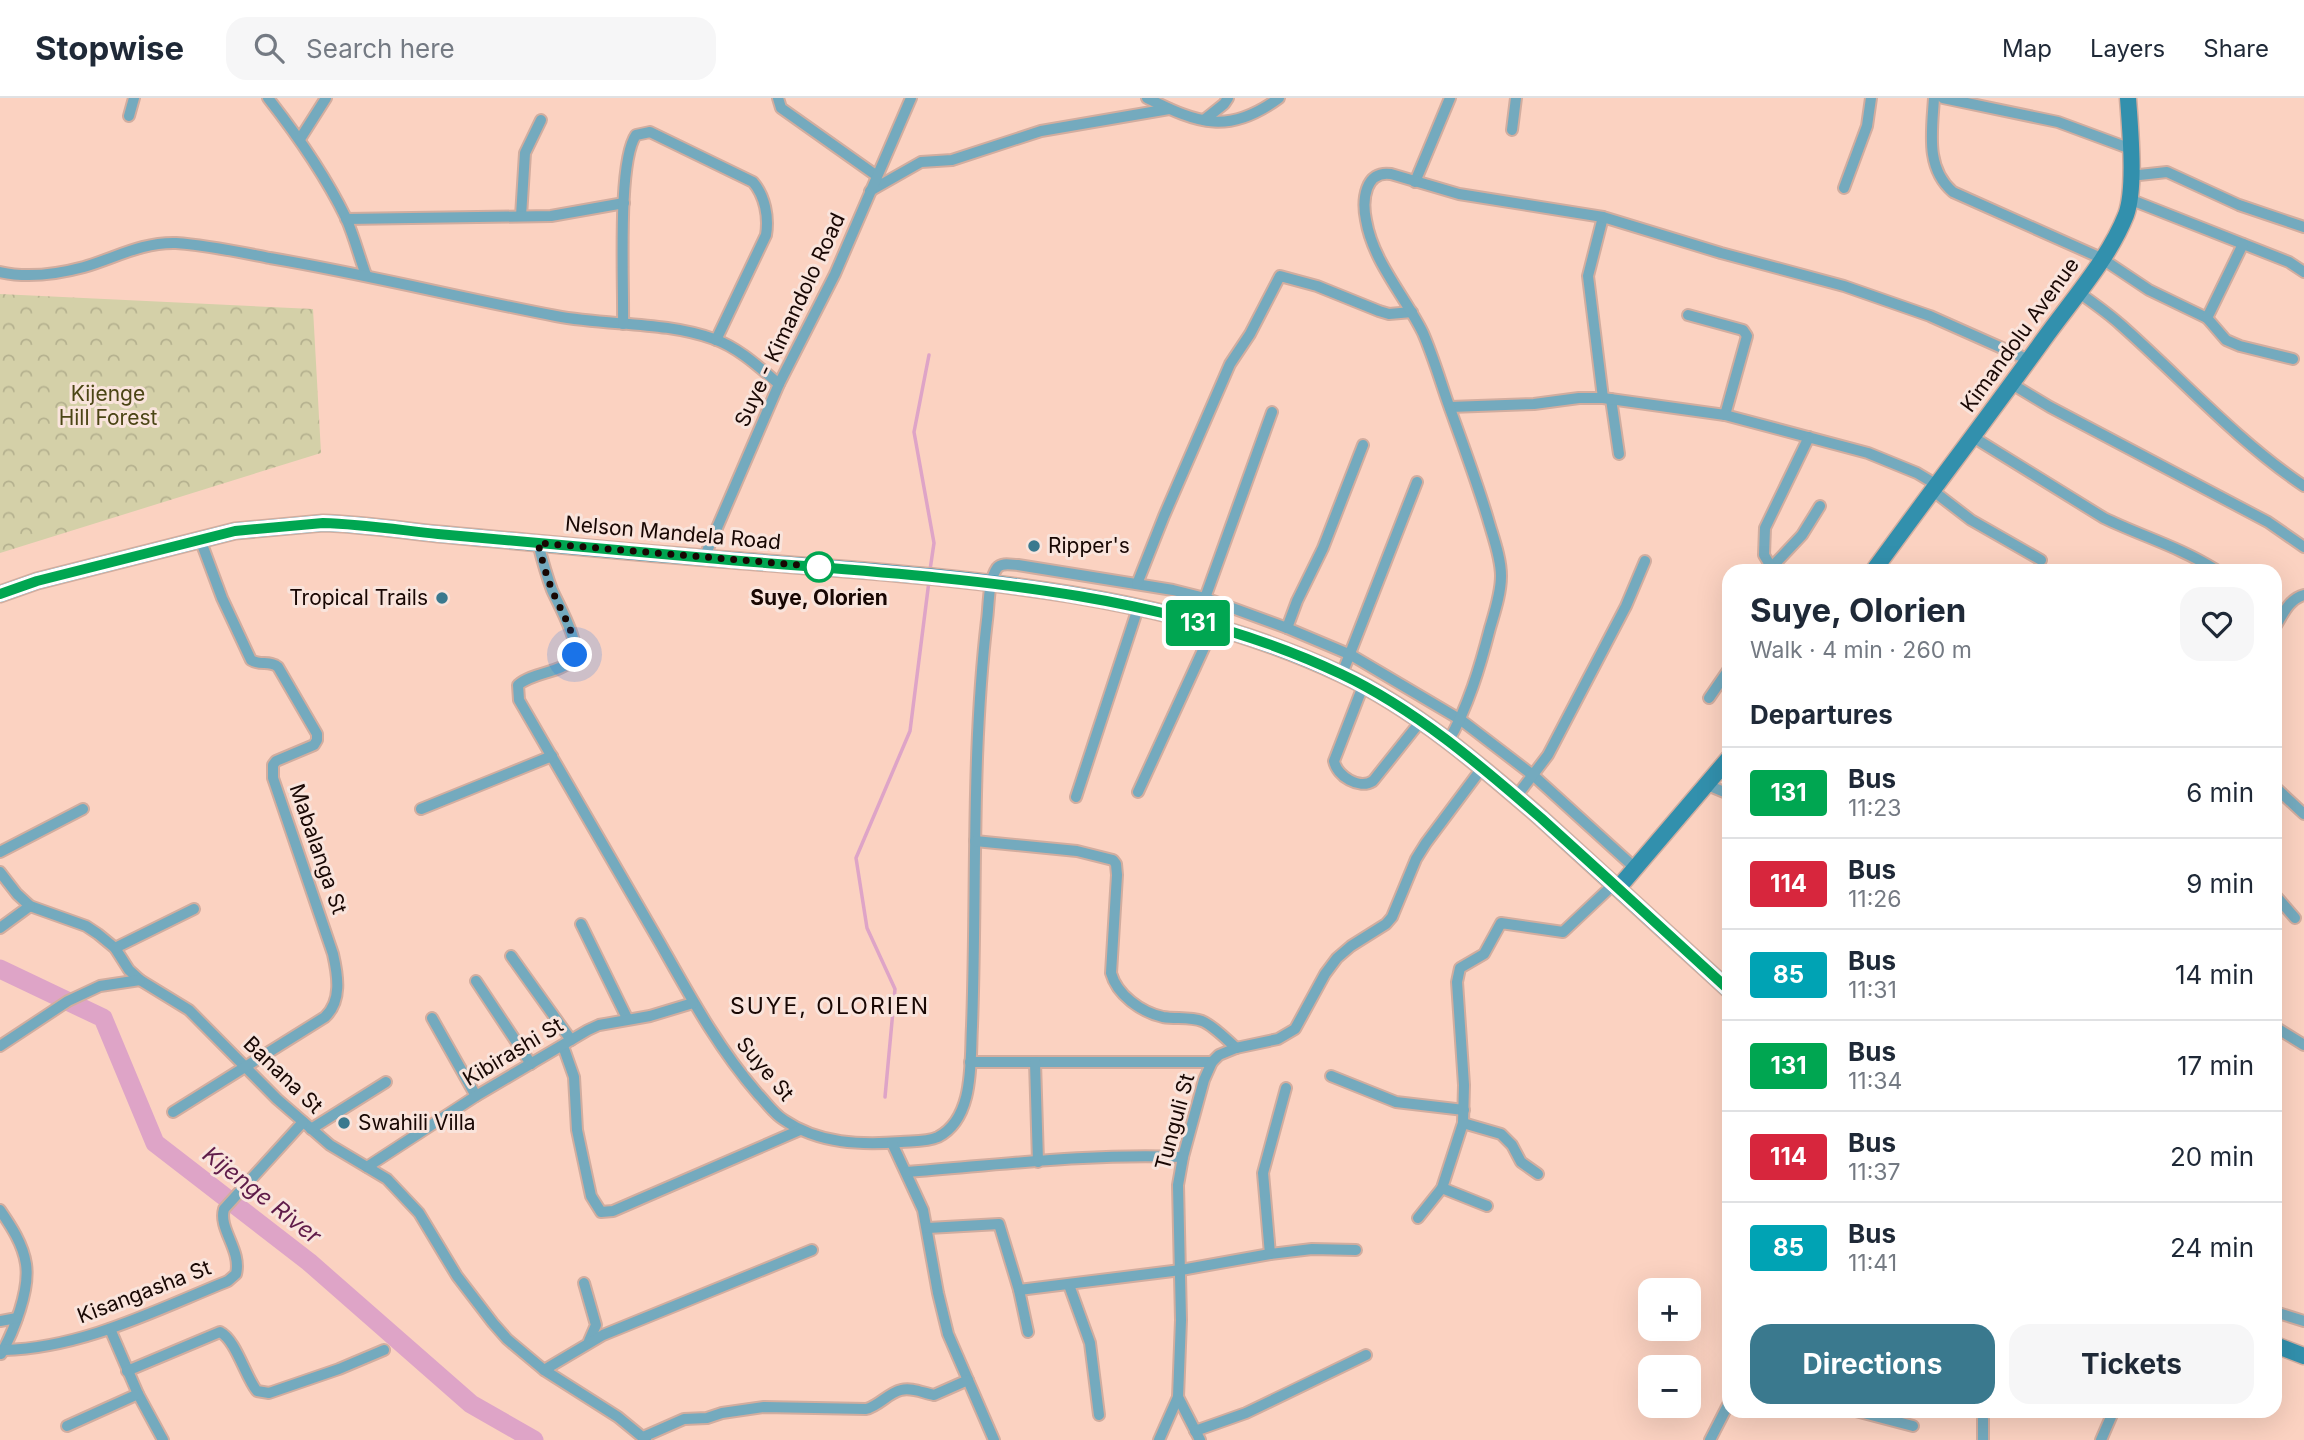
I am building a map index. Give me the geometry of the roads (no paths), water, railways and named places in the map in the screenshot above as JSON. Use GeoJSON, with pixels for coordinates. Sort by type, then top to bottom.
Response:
{"type":"FeatureCollection","features":[{"type":"Feature","properties":{"kind":"main road","name":"Kimandolu Avenue"},"geometry":{"type":"LineString","coordinates":[[1878,564],[2078,292],[2126,213],[2131,149],[2128,98]]}},
{"type":"Feature","properties":{"kind":"main road","name":"Nelson Mandela Road"},"geometry":{"type":"LineString","coordinates":[[0,594],[37,581],[200,539],[246,529],[323,523],[909,574],[1138,608],[1214,626],[1288,652],[1342,674],[1420,722],[1516,797],[1617,885],[1722,983]]}},
{"type":"Feature","properties":{"kind":"main road"},"geometry":{"type":"LineString","coordinates":[[1617,885],[1635,868],[1722,766]]}},
{"type":"Feature","properties":{"kind":"main road"},"geometry":{"type":"LineString","coordinates":[[2282,1348],[2304,1356]]}},
{"type":"Feature","properties":{"kind":"street"},"geometry":{"type":"LineString","coordinates":[[129,116],[134,98]]}},
{"type":"Feature","properties":{"kind":"street"},"geometry":{"type":"LineString","coordinates":[[268,98],[300,139],[346,219],[366,275]]}},
{"type":"Feature","properties":{"kind":"street"},"geometry":{"type":"LineString","coordinates":[[300,139],[326,98]]}},
{"type":"Feature","properties":{"kind":"street"},"geometry":{"type":"LineString","coordinates":[[778,98],[781,108],[877,176]]}},
{"type":"Feature","properties":{"kind":"street","name":"Suye - Kimandolo Road"},"geometry":{"type":"LineString","coordinates":[[704,558],[779,384],[835,274],[911,98]]}},
{"type":"Feature","properties":{"kind":"street"},"geometry":{"type":"LineString","coordinates":[[1147,98],[1204,120],[1224,122],[1241,120],[1261,111],[1279,98]]}},
{"type":"Feature","properties":{"kind":"street"},"geometry":{"type":"LineString","coordinates":[[1204,120],[1228,98]]}},
{"type":"Feature","properties":{"kind":"street"},"geometry":{"type":"LineString","coordinates":[[1415,183],[1450,98]]}},
{"type":"Feature","properties":{"kind":"street"},"geometry":{"type":"LineString","coordinates":[[1511,130],[1516,98]]}},
{"type":"Feature","properties":{"kind":"street"},"geometry":{"type":"LineString","coordinates":[[1844,188],[1867,126],[1871,98]]}},
{"type":"Feature","properties":{"kind":"street"},"geometry":{"type":"LineString","coordinates":[[1934,98],[1931,136],[1933,156],[1945,186],[1961,196],[2101,258],[2149,290],[2207,318],[2226,340],[2232,343],[2293,359]]}},
{"type":"Feature","properties":{"kind":"street"},"geometry":{"type":"LineString","coordinates":[[1943,98],[2058,122],[2131,149]]}},
{"type":"Feature","properties":{"kind":"street"},"geometry":{"type":"LineString","coordinates":[[870,191],[921,162],[952,160],[1041,131],[1170,109]]}},
{"type":"Feature","properties":{"kind":"street"},"geometry":{"type":"LineString","coordinates":[[521,216],[525,153],[541,120]]}},
{"type":"Feature","properties":{"kind":"street"},"geometry":{"type":"LineString","coordinates":[[624,324],[624,182],[631,142],[641,133],[650,132],[753,182],[759,189],[767,218],[766,235],[716,340]]}},
{"type":"Feature","properties":{"kind":"street"},"geometry":{"type":"LineString","coordinates":[[1448,742],[1461,720],[1482,658],[1501,575],[1473,467],[1423,335],[1378,257],[1370,235],[1364,210],[1368,185],[1376,175],[1382,172],[1459,194],[1603,217],[1875,295],[2029,360]]}},
{"type":"Feature","properties":{"kind":"street"},"geometry":{"type":"LineString","coordinates":[[2130,176],[2167,172],[2239,205],[2304,227]]}},
{"type":"Feature","properties":{"kind":"street"},"geometry":{"type":"LineString","coordinates":[[2129,199],[2289,262],[2304,272]]}},
{"type":"Feature","properties":{"kind":"street"},"geometry":{"type":"LineString","coordinates":[[346,219],[576,213],[624,203]]}},
{"type":"Feature","properties":{"kind":"street"},"geometry":{"type":"LineString","coordinates":[[1603,217],[1588,276],[1607,398],[1619,454]]}},
{"type":"Feature","properties":{"kind":"street"},"geometry":{"type":"LineString","coordinates":[[0,272],[12,275],[50,273],[84,267],[152,244],[176,243],[366,275],[559,317],[684,331],[716,340],[736,350],[779,384]]}},
{"type":"Feature","properties":{"kind":"street"},"geometry":{"type":"LineString","coordinates":[[2207,318],[2243,244]]}},
{"type":"Feature","properties":{"kind":"street"},"geometry":{"type":"LineString","coordinates":[[1137,584],[1230,364],[1250,334],[1280,276],[1317,286],[1389,314],[1412,312]]}},
{"type":"Feature","properties":{"kind":"street"},"geometry":{"type":"LineString","coordinates":[[2078,292],[2119,323],[2190,388],[2231,431],[2304,486]]}},
{"type":"Feature","properties":{"kind":"street"},"geometry":{"type":"LineString","coordinates":[[1688,315],[1743,330],[1747,336],[1725,415]]}},
{"type":"Feature","properties":{"kind":"street"},"geometry":{"type":"LineString","coordinates":[[2012,384],[2088,428],[2268,522],[2304,547]]}},
{"type":"Feature","properties":{"kind":"street"},"geometry":{"type":"LineString","coordinates":[[1450,407],[1607,398],[1725,415],[1868,453],[1917,472],[1971,520],[2041,560]]}},
{"type":"Feature","properties":{"kind":"street"},"geometry":{"type":"LineString","coordinates":[[1205,598],[1272,412]]}},
{"type":"Feature","properties":{"kind":"street"},"geometry":{"type":"LineString","coordinates":[[1973,437],[2104,518],[2173,546],[2205,564]]}},
{"type":"Feature","properties":{"kind":"street"},"geometry":{"type":"LineString","coordinates":[[1769,564],[1764,555],[1765,528],[1809,438]]}},
{"type":"Feature","properties":{"kind":"street"},"geometry":{"type":"LineString","coordinates":[[1287,628],[1297,601],[1324,548],[1363,445]]}},
{"type":"Feature","properties":{"kind":"street"},"geometry":{"type":"LineString","coordinates":[[1342,674],[1416,482]]}},
{"type":"Feature","properties":{"kind":"street"},"geometry":{"type":"LineString","coordinates":[[1776,564],[1802,535],[1820,506]]}},
{"type":"Feature","properties":{"kind":"street","name":"Mabalanga St"},"geometry":{"type":"LineString","coordinates":[[200,539],[222,598],[251,660],[256,663],[273,663],[278,667],[317,734],[314,745],[276,761],[273,765],[273,778],[333,954],[337,978],[335,1005],[325,1017],[245,1066]]}},
{"type":"Feature","properties":{"kind":"street","name":"Suye St"},"geometry":{"type":"LineString","coordinates":[[538,543],[552,590],[571,631],[576,647],[575,655],[572,661],[562,667],[526,679],[518,685],[517,694],[693,1003],[741,1075],[781,1119],[800,1130],[829,1139],[861,1144],[935,1138],[955,1124],[961,1112],[970,1062],[975,957],[978,720],[992,585]]}},
{"type":"Feature","properties":{"kind":"street"},"geometry":{"type":"LineString","coordinates":[[1516,797],[1548,755],[1609,639],[1645,561]]}},
{"type":"Feature","properties":{"kind":"street"},"geometry":{"type":"LineString","coordinates":[[992,585],[998,568],[1006,564],[1137,584],[1205,598],[1351,655],[1461,720],[1534,776],[1635,868]]}},
{"type":"Feature","properties":{"kind":"street"},"geometry":{"type":"LineString","coordinates":[[2282,615],[2295,598],[2304,596]]}},
{"type":"Feature","properties":{"kind":"street"},"geometry":{"type":"LineString","coordinates":[[1076,797],[1138,608]]}},
{"type":"Feature","properties":{"kind":"street"},"geometry":{"type":"LineString","coordinates":[[1138,792],[1214,626]]}},
{"type":"Feature","properties":{"kind":"street"},"geometry":{"type":"LineString","coordinates":[[1709,698],[1722,679]]}},
{"type":"Feature","properties":{"kind":"street"},"geometry":{"type":"LineString","coordinates":[[1363,686],[1334,761],[1339,773],[1362,786],[1373,781],[1420,722]]}},
{"type":"Feature","properties":{"kind":"street"},"geometry":{"type":"LineString","coordinates":[[421,809],[552,756]]}},
{"type":"Feature","properties":{"kind":"street","name":"Tunguli St"},"geometry":{"type":"LineString","coordinates":[[1159,1440],[1178,1397],[1181,1270],[1178,1185],[1204,1080],[1212,1062],[1219,1055],[1236,1048],[1278,1039],[1296,1029],[1325,974],[1337,958],[1386,924],[1391,917],[1416,859],[1482,768]]}},
{"type":"Feature","properties":{"kind":"street"},"geometry":{"type":"LineString","coordinates":[[1705,784],[1722,791]]}},
{"type":"Feature","properties":{"kind":"street"},"geometry":{"type":"LineString","coordinates":[[2282,794],[2304,814]]}},
{"type":"Feature","properties":{"kind":"street"},"geometry":{"type":"LineString","coordinates":[[0,852],[83,809]]}},
{"type":"Feature","properties":{"kind":"street"},"geometry":{"type":"LineString","coordinates":[[975,841],[1077,851],[1113,860],[1117,875],[1112,979],[1127,998],[1143,1009],[1165,1017],[1204,1022],[1236,1048]]}},
{"type":"Feature","properties":{"kind":"street","name":"Banana St"},"geometry":{"type":"LineString","coordinates":[[0,872],[30,906],[86,926],[115,948],[129,970],[140,980],[189,1010],[307,1126],[330,1145],[387,1180],[409,1201],[426,1224],[457,1276],[492,1323],[544,1370],[618,1417],[645,1438]]}},
{"type":"Feature","properties":{"kind":"street"},"geometry":{"type":"LineString","coordinates":[[1418,1218],[1442,1188],[1463,1123],[1457,982],[1460,968],[1484,954],[1501,923],[1563,932],[1617,885]]}},
{"type":"Feature","properties":{"kind":"street"},"geometry":{"type":"LineString","coordinates":[[2282,903],[2295,918]]}},
{"type":"Feature","properties":{"kind":"street"},"geometry":{"type":"LineString","coordinates":[[0,928],[30,906]]}},
{"type":"Feature","properties":{"kind":"street"},"geometry":{"type":"LineString","coordinates":[[115,948],[194,909]]}},
{"type":"Feature","properties":{"kind":"street"},"geometry":{"type":"LineString","coordinates":[[581,923],[627,1018]]}},
{"type":"Feature","properties":{"kind":"street"},"geometry":{"type":"LineString","coordinates":[[511,956],[567,1043],[574,1077],[577,1130],[591,1196],[601,1212],[613,1211],[800,1130]]}},
{"type":"Feature","properties":{"kind":"street"},"geometry":{"type":"LineString","coordinates":[[0,1046],[68,1001],[100,986],[140,980]]}},
{"type":"Feature","properties":{"kind":"street"},"geometry":{"type":"LineString","coordinates":[[476,981],[531,1064]]}},
{"type":"Feature","properties":{"kind":"street","name":"Kibirashi St"},"geometry":{"type":"LineString","coordinates":[[367,1167],[476,1096],[599,1025],[650,1016],[693,1003]]}},
{"type":"Feature","properties":{"kind":"street"},"geometry":{"type":"LineString","coordinates":[[432,1018],[476,1096]]}},
{"type":"Feature","properties":{"kind":"street"},"geometry":{"type":"LineString","coordinates":[[2282,1031],[2304,1045]]}},
{"type":"Feature","properties":{"kind":"street"},"geometry":{"type":"LineString","coordinates":[[970,1062],[1212,1062]]}},
{"type":"Feature","properties":{"kind":"street"},"geometry":{"type":"LineString","coordinates":[[1035,1062],[1038,1162]]}},
{"type":"Feature","properties":{"kind":"street"},"geometry":{"type":"LineString","coordinates":[[173,1112],[245,1066]]}},
{"type":"Feature","properties":{"kind":"street"},"geometry":{"type":"LineString","coordinates":[[1331,1076],[1396,1102],[1464,1110]]}},
{"type":"Feature","properties":{"kind":"street"},"geometry":{"type":"LineString","coordinates":[[307,1126],[386,1082]]}},
{"type":"Feature","properties":{"kind":"street"},"geometry":{"type":"LineString","coordinates":[[1270,1254],[1263,1172],[1286,1087]]}},
{"type":"Feature","properties":{"kind":"street"},"geometry":{"type":"LineString","coordinates":[[1463,1123],[1501,1134],[1512,1145],[1521,1162],[1538,1174]]}},
{"type":"Feature","properties":{"kind":"street","name":"Kisangasha St"},"geometry":{"type":"LineString","coordinates":[[2,1353],[45,1347],[110,1329],[228,1281],[236,1274],[238,1260],[223,1213],[307,1126]]}},
{"type":"Feature","properties":{"kind":"street"},"geometry":{"type":"LineString","coordinates":[[892,1143],[923,1210],[937,1293],[948,1334],[993,1440]]}},
{"type":"Feature","properties":{"kind":"street"},"geometry":{"type":"LineString","coordinates":[[907,1172],[1146,1155],[1183,1157]]}},
{"type":"Feature","properties":{"kind":"street"},"geometry":{"type":"LineString","coordinates":[[1442,1188],[1487,1206]]}},
{"type":"Feature","properties":{"kind":"street"},"geometry":{"type":"LineString","coordinates":[[0,1210],[16,1235],[26,1263],[26,1281],[17,1318],[2,1353]]}},
{"type":"Feature","properties":{"kind":"street"},"geometry":{"type":"LineString","coordinates":[[928,1228],[999,1224],[1019,1290],[1028,1332]]}},
{"type":"Feature","properties":{"kind":"street"},"geometry":{"type":"LineString","coordinates":[[1019,1290],[1181,1270],[1312,1249],[1356,1250]]}},
{"type":"Feature","properties":{"kind":"street"},"geometry":{"type":"LineString","coordinates":[[544,1370],[587,1343],[669,1306],[811,1250]]}},
{"type":"Feature","properties":{"kind":"street"},"geometry":{"type":"LineString","coordinates":[[584,1283],[596,1325],[587,1343]]}},
{"type":"Feature","properties":{"kind":"street"},"geometry":{"type":"LineString","coordinates":[[1069,1285],[1090,1343],[1099,1415]]}},
{"type":"Feature","properties":{"kind":"street"},"geometry":{"type":"LineString","coordinates":[[2282,1314],[2304,1321]]}},
{"type":"Feature","properties":{"kind":"street"},"geometry":{"type":"LineString","coordinates":[[0,1321],[17,1318]]}},
{"type":"Feature","properties":{"kind":"street"},"geometry":{"type":"LineString","coordinates":[[110,1329],[127,1371],[163,1440]]}},
{"type":"Feature","properties":{"kind":"street"},"geometry":{"type":"LineString","coordinates":[[127,1371],[220,1332],[228,1337],[257,1391],[268,1393],[339,1369],[384,1350]]}},
{"type":"Feature","properties":{"kind":"street"},"geometry":{"type":"LineString","coordinates":[[1178,1397],[1198,1435],[1366,1355]]}},
{"type":"Feature","properties":{"kind":"street"},"geometry":{"type":"LineString","coordinates":[[645,1438],[684,1419],[707,1418],[764,1406],[866,1409],[872,1408],[899,1390],[920,1390],[934,1395],[968,1380]]}},
{"type":"Feature","properties":{"kind":"street"},"geometry":{"type":"LineString","coordinates":[[67,1426],[138,1394]]}},
{"type":"Feature","properties":{"kind":"street"},"geometry":{"type":"LineString","coordinates":[[1710,1440],[1722,1417]]}},
{"type":"Feature","properties":{"kind":"street"},"geometry":{"type":"LineString","coordinates":[[1882,1418],[1913,1426]]}},
{"type":"Feature","properties":{"kind":"street"},"geometry":{"type":"LineString","coordinates":[[2101,1440],[2111,1418]]}},
{"type":"Feature","properties":{"kind":"street"},"geometry":{"type":"LineString","coordinates":[[1983,1419],[1983,1440]]}},
{"type":"Feature","properties":{"kind":"waterway"},"geometry":{"type":"LineString","coordinates":[[929,355],[914,432],[934,543],[930,570]]}},
{"type":"Feature","properties":{"kind":"waterway"},"geometry":{"type":"LineString","coordinates":[[885,1097],[895,989],[867,928],[856,858],[910,731],[929,581]]}},
{"type":"Feature","properties":{"kind":"waterway","name":"Kijenge River"},"geometry":{"type":"LineString","coordinates":[[0,969],[103,1018],[155,1143],[309,1262],[471,1404],[534,1440]]}},
{"type":"Feature","properties":{"kind":"place","name":"Ripper's"},"geometry":{"type":"Point","coordinates":[1034,546]}},
{"type":"Feature","properties":{"kind":"place","name":"Suye, Olorien"},"geometry":{"type":"Point","coordinates":[819,567]}},
{"type":"Feature","properties":{"kind":"place","name":"Tropical Trails"},"geometry":{"type":"Point","coordinates":[442,598]}},
{"type":"Feature","properties":{"kind":"place","name":"Swahili Villa"},"geometry":{"type":"Point","coordinates":[344,1123]}},
{"type":"Feature","properties":{"kind":"district","name":"SUYE, OLORIEN"},"geometry":{"type":"Point","coordinates":[830,1006]}},
{"type":"Feature","properties":{"kind":"park label","name":"Kijenge Hill Forest"},"geometry":{"type":"Point","coordinates":[108,406]}}]}
